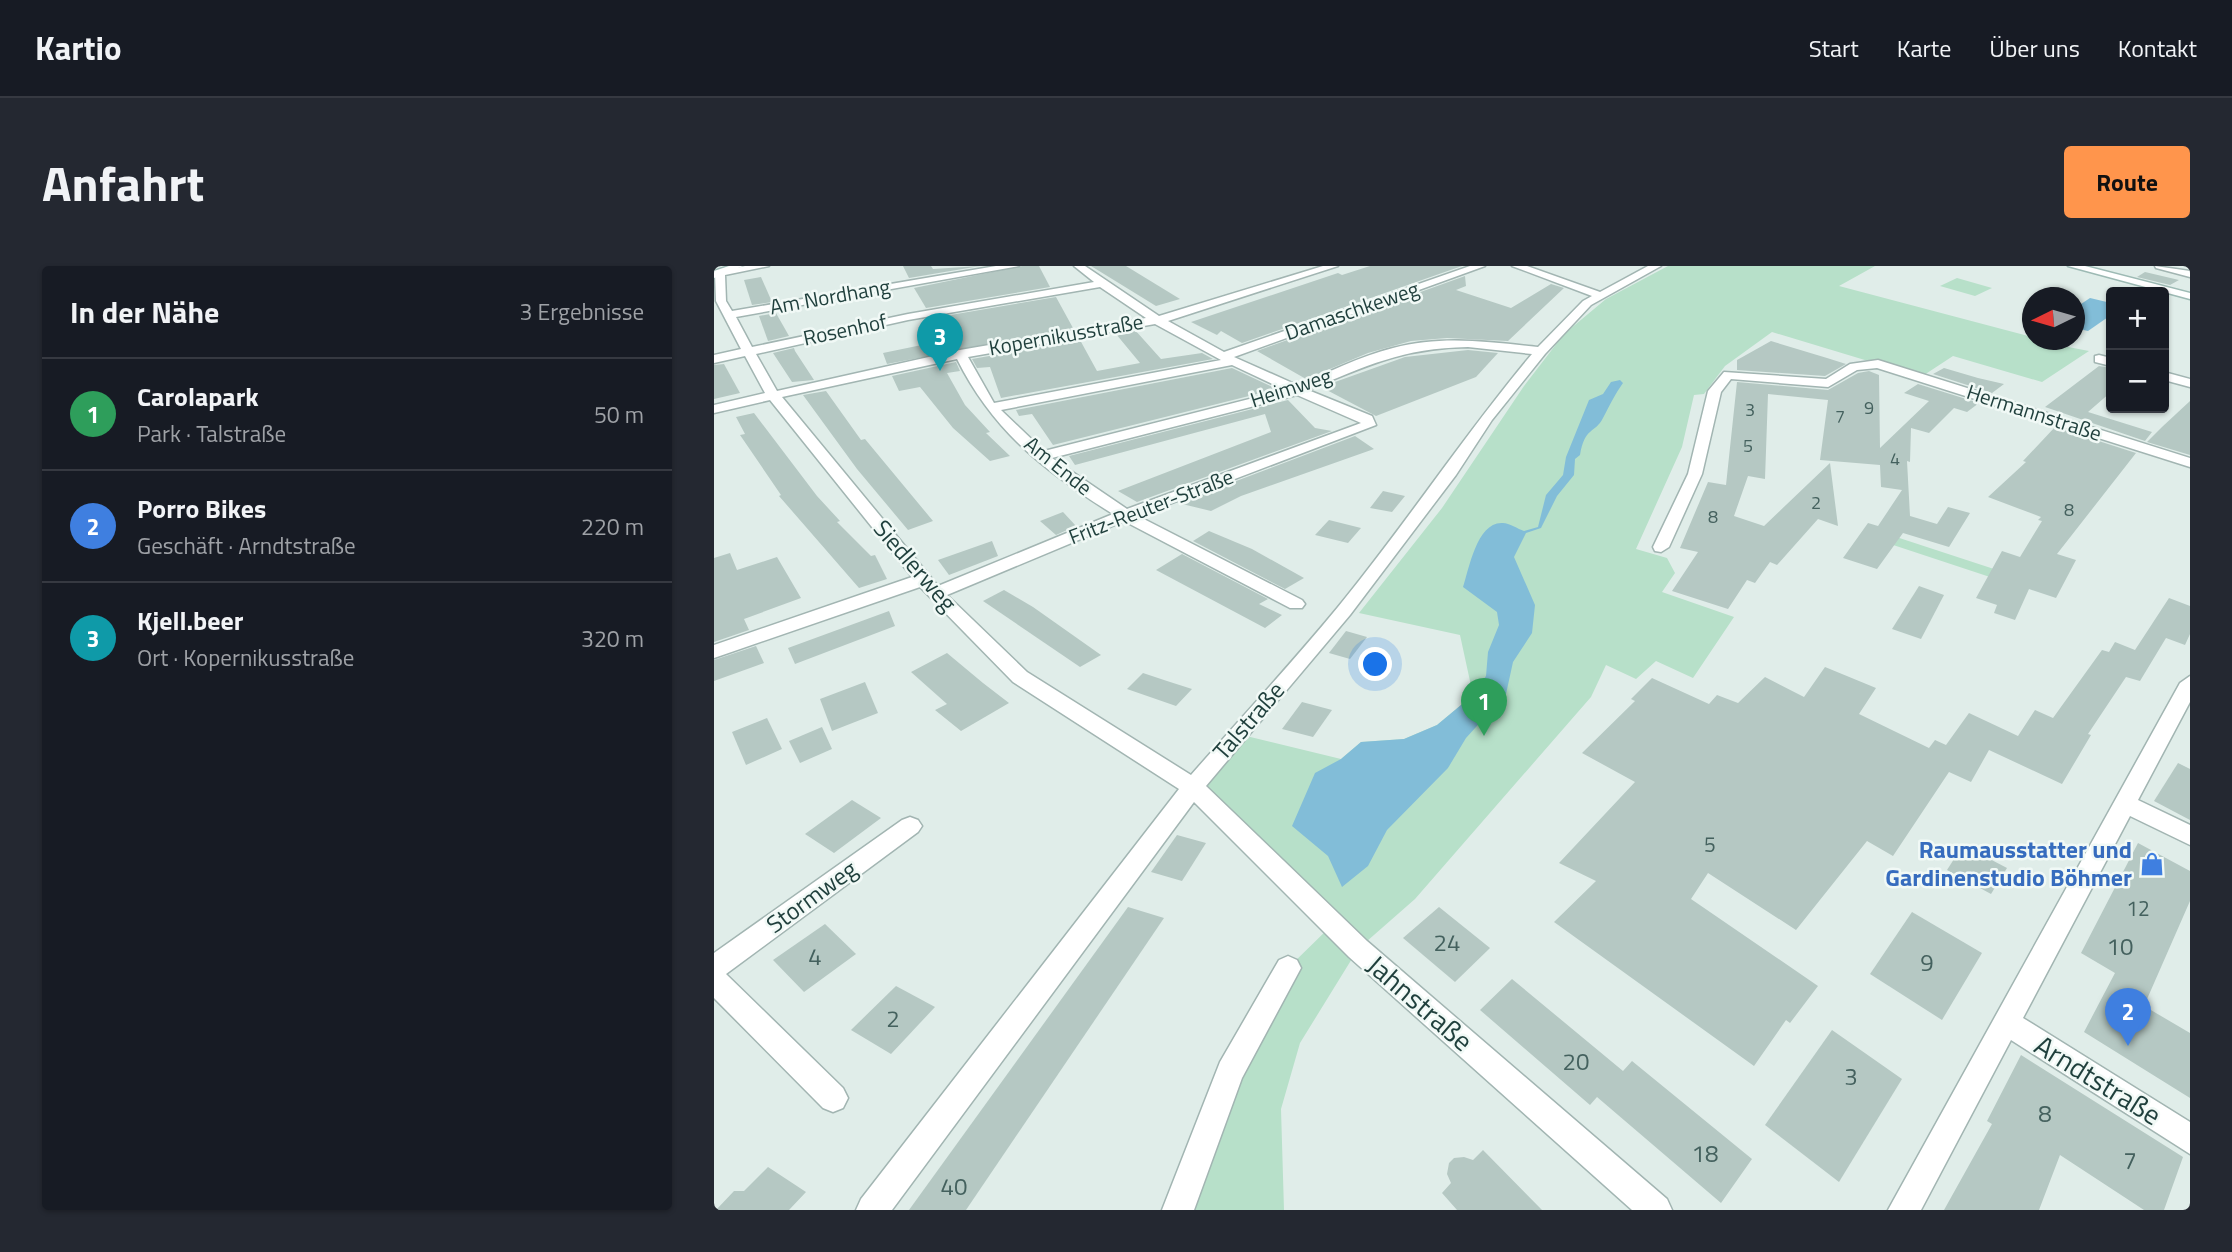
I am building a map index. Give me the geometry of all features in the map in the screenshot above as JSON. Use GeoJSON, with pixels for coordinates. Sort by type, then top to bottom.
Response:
{"type":"FeatureCollection","features":[{"type":"Feature","properties":{"kind":"street"},"geometry":{"type":"LineString","coordinates":[[717,274],[738,266]]}},
{"type":"Feature","properties":{"kind":"street"},"geometry":{"type":"LineString","coordinates":[[717,274],[764,266]]}},
{"type":"Feature","properties":{"kind":"street","name":"Am Nordhang"},"geometry":{"type":"LineString","coordinates":[[728,315],[1014,266]]}},
{"type":"Feature","properties":{"kind":"street"},"geometry":{"type":"LineString","coordinates":[[1079,266],[1101,284],[1158,320],[1296,390]]}},
{"type":"Feature","properties":{"kind":"street","name":"Kopernikusstraße"},"geometry":{"type":"LineString","coordinates":[[714,409],[960,354],[1158,320],[1333,266]]}},
{"type":"Feature","properties":{"kind":"street","name":"Damaschkeweg"},"geometry":{"type":"LineString","coordinates":[[991,408],[1229,358],[1480,266]]}},
{"type":"Feature","properties":{"kind":"street"},"geometry":{"type":"LineString","coordinates":[[1517,266],[1599,295]]}},
{"type":"Feature","properties":{"kind":"street","name":"Talstraße"},"geometry":{"type":"LineString","coordinates":[[872,1210],[1193,787],[1344,611],[1451,472],[1486,418],[1541,351],[1572,316],[1599,295],[1656,266]]}},
{"type":"Feature","properties":{"kind":"street"},"geometry":{"type":"LineString","coordinates":[[2073,266],[2190,296]]}},
{"type":"Feature","properties":{"kind":"street"},"geometry":{"type":"LineString","coordinates":[[2160,266],[2190,274]]}},
{"type":"Feature","properties":{"kind":"street","name":"Siedlerweg"},"geometry":{"type":"LineString","coordinates":[[717,274],[728,315],[772,394],[922,580],[1020,677],[1193,787]]}},
{"type":"Feature","properties":{"kind":"street","name":"Rosenhof"},"geometry":{"type":"LineString","coordinates":[[714,359],[908,317],[1101,284]]}},
{"type":"Feature","properties":{"kind":"street","name":"Heimweg"},"geometry":{"type":"LineString","coordinates":[[1042,456],[1296,390],[1394,351],[1433,344],[1468,343],[1541,351]]}},
{"type":"Feature","properties":{"kind":"street","name":"Am Ende"},"geometry":{"type":"LineString","coordinates":[[960,354],[991,408],[1042,456],[1123,516],[1296,604]]}},
{"type":"Feature","properties":{"kind":"street","name":"Hermannstraße"},"geometry":{"type":"LineString","coordinates":[[1661,547],[1695,474],[1715,391],[1724,378],[1743,374],[1828,383],[1854,367],[1878,364],[2190,463]]}},
{"type":"Feature","properties":{"kind":"street"},"geometry":{"type":"LineString","coordinates":[[2169,377],[2190,383]]}},
{"type":"Feature","properties":{"kind":"street","name":"Fritz-Reuter-Straße"},"geometry":{"type":"LineString","coordinates":[[935,594],[1123,516],[1369,425],[1367,419],[1296,390]]}},
{"type":"Feature","properties":{"kind":"street"},"geometry":{"type":"LineString","coordinates":[[714,652],[922,580]]}},
{"type":"Feature","properties":{"kind":"street"},"geometry":{"type":"LineString","coordinates":[[1904,1210],[2127,804],[2190,683]]}},
{"type":"Feature","properties":{"kind":"street","name":"Jahnstraße"},"geometry":{"type":"LineString","coordinates":[[1193,787],[1358,949],[1656,1210]]}},
{"type":"Feature","properties":{"kind":"street"},"geometry":{"type":"LineString","coordinates":[[2127,804],[2190,836]]}},
{"type":"Feature","properties":{"kind":"street","name":"Stormweg"},"geometry":{"type":"LineString","coordinates":[[714,968],[910,826]]}},
{"type":"Feature","properties":{"kind":"street"},"geometry":{"type":"LineString","coordinates":[[1178,1210],[1230,1072],[1288,968]]}},
{"type":"Feature","properties":{"kind":"street"},"geometry":{"type":"LineString","coordinates":[[714,980],[833,1098]]}},
{"type":"Feature","properties":{"kind":"street","name":"Arndtstraße"},"geometry":{"type":"LineString","coordinates":[[2006,1021],[2190,1139]]}},
{"type":"Feature","properties":{"kind":"green space"},"geometry":{"type":"Polygon","coordinates":[[[1668,266],[1875,266],[1839,286],[2022,334],[2022,350],[2089,351],[2042,382],[1953,356],[1921,377],[1772,332],[1725,366],[1704,394],[1694,395],[1682,447],[1636,549],[1667,558],[1675,573],[1662,592],[1734,617],[1693,678],[1656,661],[1636,679],[1606,665],[1591,697],[1415,899],[1358,949],[1300,1043],[1281,1109],[1284,1210],[1178,1210],[1288,968],[1333,924],[1193,787],[1238,734],[1341,759],[1361,742],[1404,739],[1437,725],[1473,695],[1460,635],[1359,613],[1442,508],[1524,386],[1564,334],[1606,299],[1668,266]]]}},
{"type":"Feature","properties":{"kind":"green space"},"geometry":{"type":"Polygon","coordinates":[[[1957,278],[1992,288],[1975,296],[1940,286],[1957,278]]]}},
{"type":"Feature","properties":{"kind":"green space"},"geometry":{"type":"Polygon","coordinates":[[[1878,531],[1997,570],[1993,578],[1872,538],[1878,531]]]}},
{"type":"Feature","properties":{"kind":"water"},"geometry":{"type":"Polygon","coordinates":[[[2090,298],[2106,302],[2106,318],[2088,331],[2085,330],[2085,301],[2090,298]]]}},
{"type":"Feature","properties":{"kind":"water"},"geometry":{"type":"Polygon","coordinates":[[[1620,380],[1623,383],[1600,423],[1587,435],[1580,455],[1575,459],[1574,475],[1557,496],[1541,528],[1526,533],[1514,557],[1535,605],[1532,633],[1513,662],[1506,694],[1466,738],[1448,768],[1387,830],[1368,866],[1342,887],[1328,856],[1292,826],[1315,773],[1341,759],[1361,742],[1404,739],[1437,725],[1473,695],[1486,676],[1488,652],[1499,625],[1497,612],[1463,587],[1480,538],[1494,524],[1505,523],[1524,531],[1538,527],[1546,495],[1563,475],[1566,457],[1589,400],[1603,394],[1611,382],[1620,380]]]}},
{"type":"Feature","properties":{"kind":"building"},"geometry":{"type":"Polygon","coordinates":[[[903,266],[931,266],[933,269],[980,266],[909,278],[903,266]]]}},
{"type":"Feature","properties":{"kind":"building"},"geometry":{"type":"Polygon","coordinates":[[[1022,266],[1039,266],[1050,287],[926,308],[914,288],[1022,266]]]}},
{"type":"Feature","properties":{"kind":"building"},"geometry":{"type":"Polygon","coordinates":[[[1091,266],[1126,266],[1180,299],[1156,306],[1091,266]]]}},
{"type":"Feature","properties":{"kind":"building"},"geometry":{"type":"Polygon","coordinates":[[[1370,266],[1462,266],[1242,343],[1221,331],[1217,335],[1191,322],[1338,273],[1342,275],[1370,266]]]}},
{"type":"Feature","properties":{"kind":"building"},"geometry":{"type":"Polygon","coordinates":[[[2145,272],[2179,280],[2170,285],[2137,277],[2145,272]]]}},
{"type":"Feature","properties":{"kind":"building"},"geometry":{"type":"Polygon","coordinates":[[[1465,276],[1466,286],[1456,290],[1511,308],[1551,284],[1564,288],[1508,341],[1447,338],[1411,341],[1368,353],[1306,379],[1257,351],[1465,276]]]}},
{"type":"Feature","properties":{"kind":"building"},"geometry":{"type":"Polygon","coordinates":[[[761,277],[772,302],[752,305],[744,280],[761,277]]]}},
{"type":"Feature","properties":{"kind":"building"},"geometry":{"type":"Polygon","coordinates":[[[1056,297],[1073,328],[887,364],[883,353],[941,341],[927,319],[1056,297]]]}},
{"type":"Feature","properties":{"kind":"building"},"geometry":{"type":"Polygon","coordinates":[[[776,313],[789,336],[768,341],[759,316],[776,313]]]}},
{"type":"Feature","properties":{"kind":"building"},"geometry":{"type":"Polygon","coordinates":[[[1135,330],[1161,359],[1202,353],[1213,359],[1001,398],[990,367],[977,368],[972,359],[1080,340],[1097,371],[1140,363],[1116,334],[1135,330]]]}},
{"type":"Feature","properties":{"kind":"building"},"geometry":{"type":"Polygon","coordinates":[[[1771,341],[1846,364],[1825,376],[1737,370],[1737,360],[1771,341]]]}},
{"type":"Feature","properties":{"kind":"building"},"geometry":{"type":"Polygon","coordinates":[[[794,348],[814,380],[792,382],[773,353],[794,348]]]}},
{"type":"Feature","properties":{"kind":"building"},"geometry":{"type":"Polygon","coordinates":[[[1468,350],[1498,353],[1476,377],[1376,416],[1321,387],[1405,357],[1468,350]]]}},
{"type":"Feature","properties":{"kind":"building"},"geometry":{"type":"Polygon","coordinates":[[[956,362],[960,371],[947,373],[965,405],[990,432],[986,433],[1010,456],[990,461],[953,428],[920,387],[899,391],[892,376],[956,362]]]}},
{"type":"Feature","properties":{"kind":"building"},"geometry":{"type":"Polygon","coordinates":[[[724,364],[740,393],[714,399],[714,365],[724,364]]]}},
{"type":"Feature","properties":{"kind":"building"},"geometry":{"type":"Polygon","coordinates":[[[2099,366],[2106,367],[2106,396],[2088,412],[2152,432],[2145,441],[2045,407],[2099,366]]]}},
{"type":"Feature","properties":{"kind":"building"},"geometry":{"type":"Polygon","coordinates":[[[1232,368],[1277,389],[1053,445],[1032,414],[1019,416],[1016,410],[1232,368]]]}},
{"type":"Feature","properties":{"kind":"building"},"geometry":{"type":"Polygon","coordinates":[[[1944,368],[2004,384],[1992,393],[1933,374],[1944,368]]]}},
{"type":"Feature","properties":{"kind":"building"},"geometry":{"type":"Polygon","coordinates":[[[1869,371],[1879,375],[1880,448],[1929,401],[1904,393],[1918,384],[1979,403],[1967,412],[1954,408],[1929,433],[1911,428],[1910,462],[1907,461],[1910,516],[1937,524],[1948,507],[1970,513],[1949,547],[1903,533],[1877,569],[1843,558],[1868,523],[1878,526],[1902,490],[1881,487],[1880,465],[1820,460],[1828,400],[1768,394],[1765,479],[1748,476],[1734,516],[1764,526],[1830,463],[1838,526],[1818,519],[1777,565],[1770,562],[1755,583],[1747,580],[1728,609],[1672,591],[1698,552],[1680,548],[1708,482],[1726,485],[1737,382],[1828,390],[1858,373],[1869,371]]]}},
{"type":"Feature","properties":{"kind":"building"},"geometry":{"type":"Polygon","coordinates":[[[826,391],[861,440],[865,439],[933,521],[908,530],[857,469],[803,395],[826,391]]]}},
{"type":"Feature","properties":{"kind":"building"},"geometry":{"type":"Polygon","coordinates":[[[1288,400],[1315,428],[1332,431],[1137,502],[1118,491],[1271,432],[1265,414],[1075,465],[1069,456],[1288,400]]]}},
{"type":"Feature","properties":{"kind":"building"},"geometry":{"type":"Polygon","coordinates":[[[2190,401],[2190,455],[2147,442],[2162,427],[2190,401]]]}},
{"type":"Feature","properties":{"kind":"building"},"geometry":{"type":"Polygon","coordinates":[[[754,413],[817,496],[840,521],[837,522],[871,556],[875,555],[887,579],[859,588],[779,496],[781,495],[740,435],[745,434],[736,417],[754,413]]]}},
{"type":"Feature","properties":{"kind":"building"},"geometry":{"type":"Polygon","coordinates":[[[2055,427],[2136,453],[2057,554],[2076,560],[2056,598],[2029,589],[2015,620],[1994,613],[1997,605],[1976,598],[2002,551],[2020,557],[2042,521],[2038,520],[2041,517],[1988,497],[2026,462],[2023,461],[2055,427]]]}},
{"type":"Feature","properties":{"kind":"building"},"geometry":{"type":"Polygon","coordinates":[[[1355,436],[1374,449],[1241,496],[1211,511],[1178,503],[1355,436]]]}},
{"type":"Feature","properties":{"kind":"building"},"geometry":{"type":"Polygon","coordinates":[[[1383,491],[1405,496],[1392,512],[1370,508],[1383,491]]]}},
{"type":"Feature","properties":{"kind":"building"},"geometry":{"type":"Polygon","coordinates":[[[1063,512],[1076,526],[1056,535],[1040,521],[1063,512]]]}},
{"type":"Feature","properties":{"kind":"building"},"geometry":{"type":"Polygon","coordinates":[[[1329,520],[1361,528],[1348,543],[1315,535],[1329,520]]]}},
{"type":"Feature","properties":{"kind":"building"},"geometry":{"type":"Polygon","coordinates":[[[1209,531],[1252,549],[1304,578],[1285,589],[1193,541],[1209,531]]]}},
{"type":"Feature","properties":{"kind":"building"},"geometry":{"type":"Polygon","coordinates":[[[992,541],[998,556],[949,575],[938,560],[992,541]]]}},
{"type":"Feature","properties":{"kind":"building"},"geometry":{"type":"Polygon","coordinates":[[[730,553],[737,570],[777,557],[801,598],[744,619],[749,630],[714,642],[714,558],[730,553]]]}},
{"type":"Feature","properties":{"kind":"building"},"geometry":{"type":"Polygon","coordinates":[[[1182,554],[1268,599],[1259,604],[1282,615],[1265,628],[1156,570],[1182,554]]]}},
{"type":"Feature","properties":{"kind":"building"},"geometry":{"type":"Polygon","coordinates":[[[1919,586],[1944,595],[1921,639],[1892,629],[1919,586]]]}},
{"type":"Feature","properties":{"kind":"building"},"geometry":{"type":"Polygon","coordinates":[[[1004,590],[1101,655],[1080,667],[983,601],[1004,590]]]}},
{"type":"Feature","properties":{"kind":"building"},"geometry":{"type":"Polygon","coordinates":[[[2169,598],[2190,606],[2190,634],[2185,645],[2166,638],[2140,681],[2126,677],[2088,734],[2091,735],[2062,784],[1989,750],[1971,782],[1949,772],[1893,856],[1867,841],[1796,930],[1708,873],[1691,899],[1818,986],[1790,1023],[1786,1020],[1754,1066],[1554,922],[1596,881],[1559,863],[1635,782],[1582,753],[1635,701],[1631,699],[1652,678],[1709,704],[1717,695],[1738,703],[1765,677],[1804,697],[1825,667],[1876,688],[1859,714],[1929,748],[1935,740],[1946,745],[1969,713],[2018,736],[2035,710],[2053,718],[2102,650],[2109,652],[2115,642],[2135,650],[2169,598]]]}},
{"type":"Feature","properties":{"kind":"building"},"geometry":{"type":"Polygon","coordinates":[[[889,611],[895,626],[795,664],[788,648],[889,611]]]}},
{"type":"Feature","properties":{"kind":"building"},"geometry":{"type":"Polygon","coordinates":[[[1346,631],[1367,637],[1350,659],[1329,653],[1346,631]]]}},
{"type":"Feature","properties":{"kind":"building"},"geometry":{"type":"Polygon","coordinates":[[[756,646],[764,663],[714,681],[714,660],[756,646]]]}},
{"type":"Feature","properties":{"kind":"building"},"geometry":{"type":"Polygon","coordinates":[[[947,653],[1009,703],[961,731],[935,710],[947,704],[911,672],[947,653]]]}},
{"type":"Feature","properties":{"kind":"building"},"geometry":{"type":"Polygon","coordinates":[[[1143,673],[1192,689],[1176,706],[1127,689],[1143,673]]]}},
{"type":"Feature","properties":{"kind":"building"},"geometry":{"type":"Polygon","coordinates":[[[865,682],[878,713],[832,731],[820,699],[865,682]]]}},
{"type":"Feature","properties":{"kind":"building"},"geometry":{"type":"Polygon","coordinates":[[[1302,702],[1332,710],[1313,737],[1282,729],[1302,702]]]}},
{"type":"Feature","properties":{"kind":"building"},"geometry":{"type":"Polygon","coordinates":[[[767,718],[782,749],[746,765],[732,732],[767,718]]]}},
{"type":"Feature","properties":{"kind":"building"},"geometry":{"type":"Polygon","coordinates":[[[822,727],[832,749],[800,763],[789,741],[822,727]]]}},
{"type":"Feature","properties":{"kind":"building"},"geometry":{"type":"Polygon","coordinates":[[[2178,763],[2190,769],[2190,820],[2154,801],[2178,763]]]}},
{"type":"Feature","properties":{"kind":"building"},"geometry":{"type":"Polygon","coordinates":[[[852,800],[881,818],[834,853],[805,834],[852,800]]]}},
{"type":"Feature","properties":{"kind":"building"},"geometry":{"type":"Polygon","coordinates":[[[1177,835],[1206,843],[1182,881],[1151,872],[1177,835]]]}},
{"type":"Feature","properties":{"kind":"building"},"geometry":{"type":"Polygon","coordinates":[[[2138,843],[2190,871],[2190,901],[2144,1006],[2190,1033],[2190,1098],[2084,1032],[2115,973],[2081,953],[2138,843]]]}},
{"type":"Feature","properties":{"kind":"building"},"geometry":{"type":"Polygon","coordinates":[[[1963,845],[2007,868],[1991,894],[1947,870],[1963,845]]]}},
{"type":"Feature","properties":{"kind":"building"},"geometry":{"type":"Polygon","coordinates":[[[1128,907],[1164,918],[966,1210],[909,1210],[1128,907]]]}},
{"type":"Feature","properties":{"kind":"building"},"geometry":{"type":"Polygon","coordinates":[[[1439,907],[1490,948],[1455,982],[1403,938],[1439,907]]]}},
{"type":"Feature","properties":{"kind":"building"},"geometry":{"type":"Polygon","coordinates":[[[1912,912],[1982,953],[1942,1020],[1870,974],[1912,912]]]}},
{"type":"Feature","properties":{"kind":"building"},"geometry":{"type":"Polygon","coordinates":[[[825,924],[856,954],[804,992],[773,960],[825,924]]]}},
{"type":"Feature","properties":{"kind":"building"},"geometry":{"type":"Polygon","coordinates":[[[1512,979],[1623,1071],[1632,1061],[1752,1159],[1721,1203],[1597,1097],[1590,1105],[1480,1010],[1512,979]]]}},
{"type":"Feature","properties":{"kind":"building"},"geometry":{"type":"Polygon","coordinates":[[[896,986],[935,1007],[891,1054],[851,1030],[896,986]]]}},
{"type":"Feature","properties":{"kind":"building"},"geometry":{"type":"Polygon","coordinates":[[[1832,1030],[1902,1079],[1839,1182],[1765,1125],[1832,1030]]]}},
{"type":"Feature","properties":{"kind":"building"},"geometry":{"type":"Polygon","coordinates":[[[2021,1055],[2183,1157],[2164,1210],[2144,1210],[2060,1155],[2039,1210],[1944,1210],[1992,1124],[1987,1121],[2021,1055]]]}},
{"type":"Feature","properties":{"kind":"building"},"geometry":{"type":"Polygon","coordinates":[[[1483,1150],[1542,1210],[1457,1210],[1442,1193],[1451,1183],[1447,1174],[1449,1163],[1454,1158],[1473,1160],[1483,1150]]]}},
{"type":"Feature","properties":{"kind":"building"},"geometry":{"type":"Polygon","coordinates":[[[768,1167],[806,1192],[789,1210],[716,1210],[734,1191],[744,1191],[768,1167]]]}},
{"type":"Feature","properties":{"kind":"place","name":"Kjell.beer"},"geometry":{"type":"Point","coordinates":[940,371]}},
{"type":"Feature","properties":{"kind":"place","name":"Carolapark"},"geometry":{"type":"Point","coordinates":[1484,736]}},
{"type":"Feature","properties":{"kind":"place","name":"Raumausstatter und Gardinenstudio Böhmer"},"geometry":{"type":"Point","coordinates":[2152,864]}},
{"type":"Feature","properties":{"kind":"place","name":"Porro Bikes"},"geometry":{"type":"Point","coordinates":[2128,1046]}}]}
